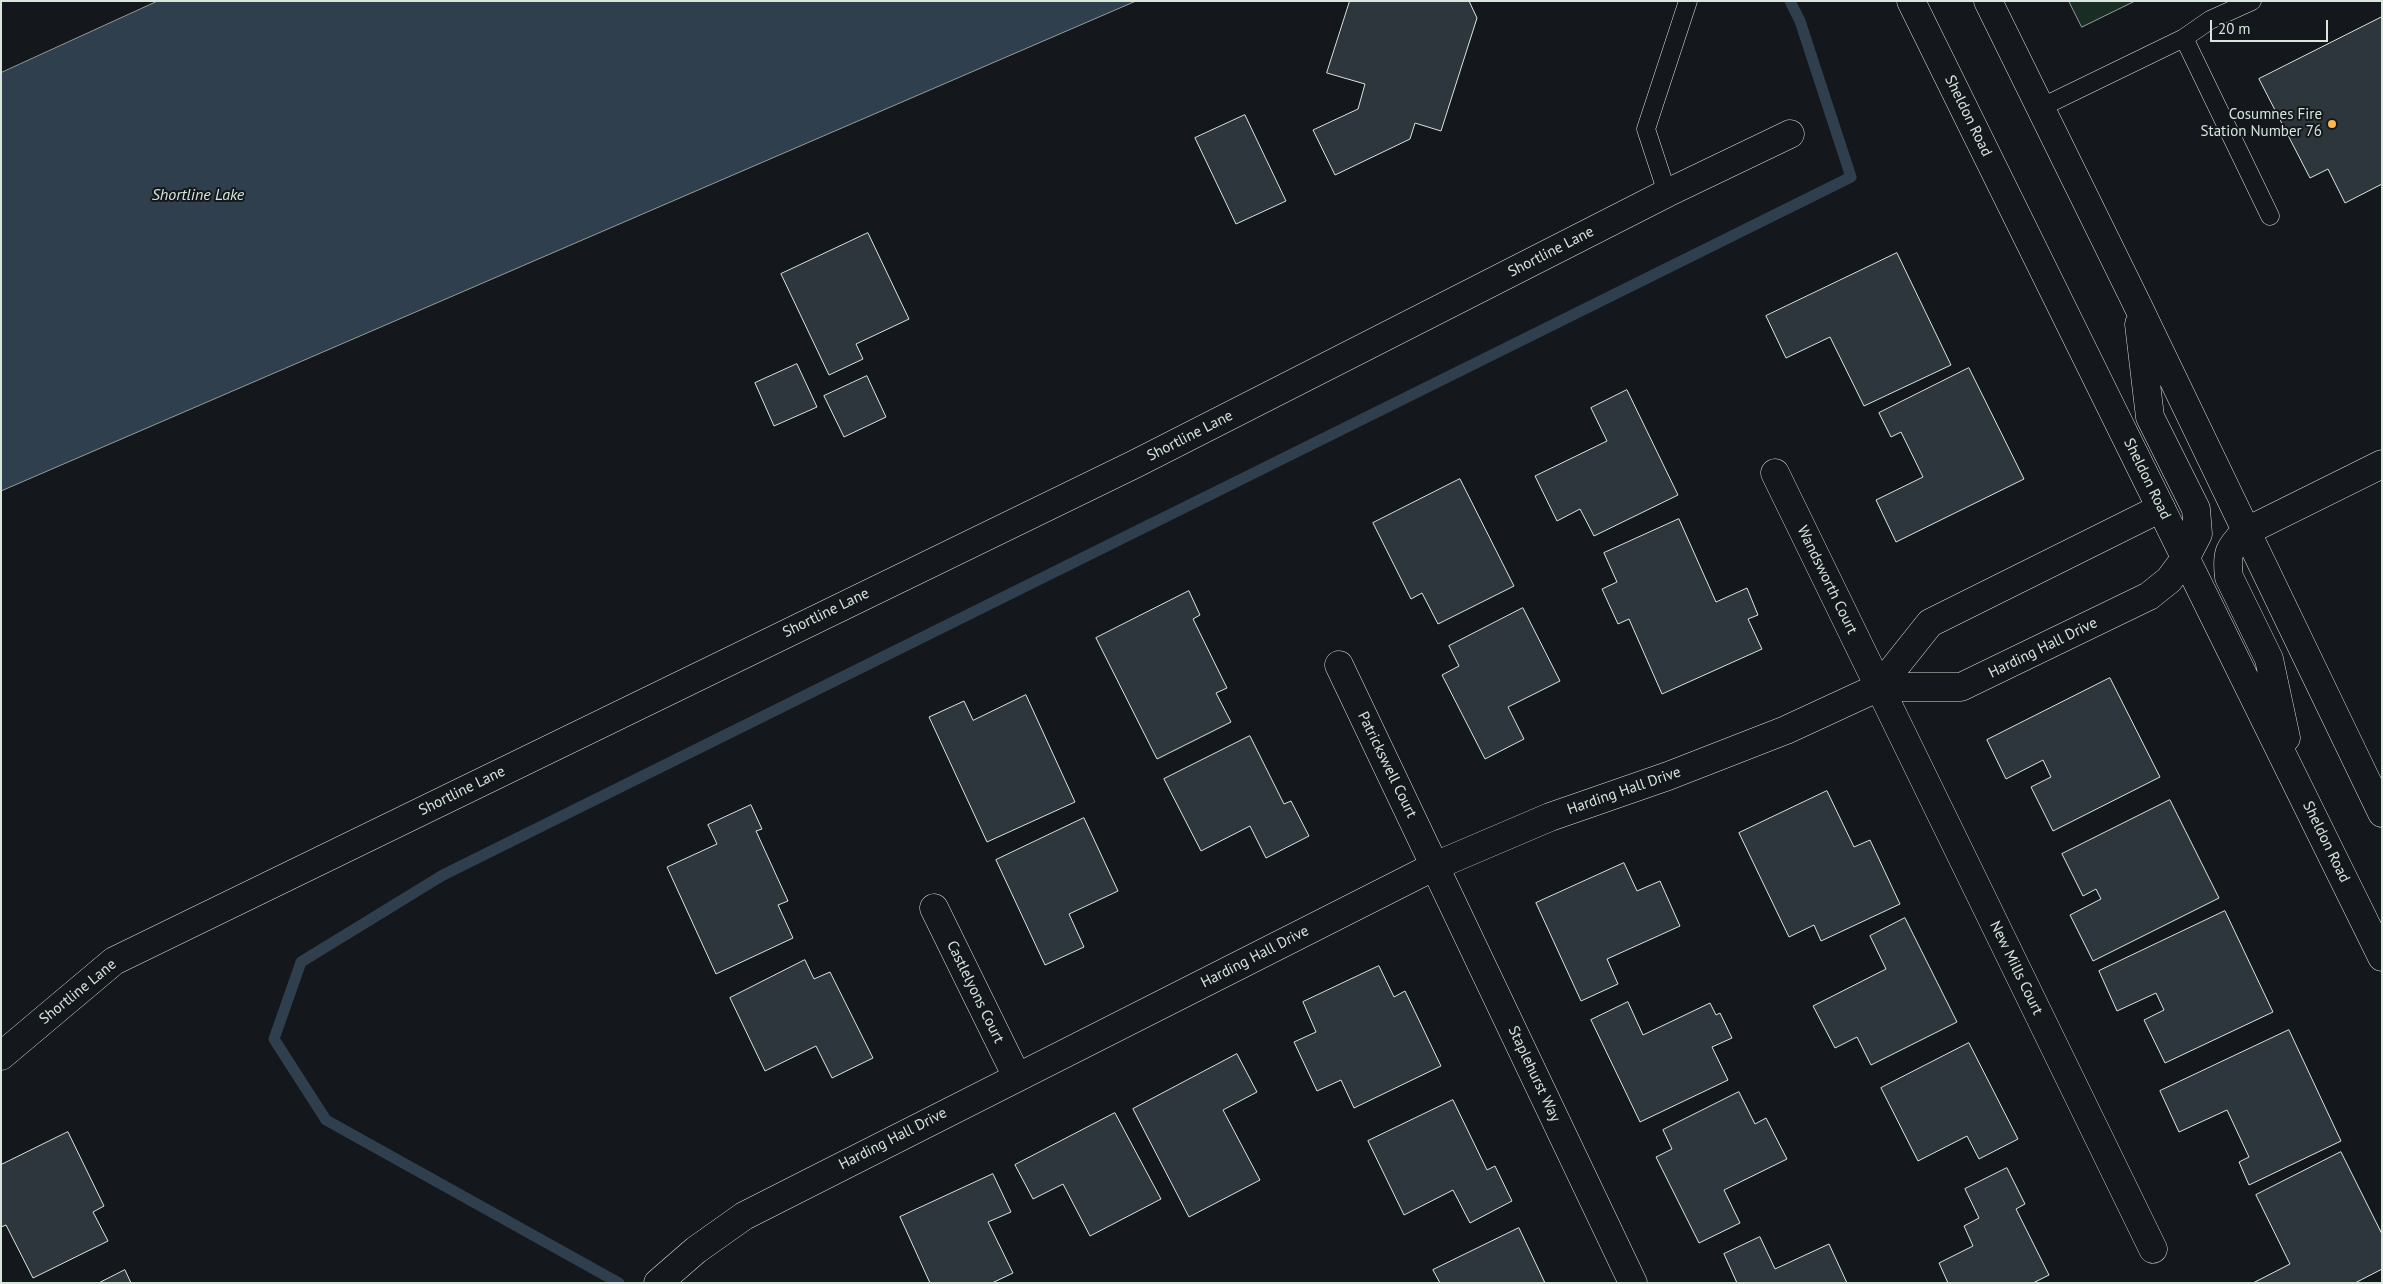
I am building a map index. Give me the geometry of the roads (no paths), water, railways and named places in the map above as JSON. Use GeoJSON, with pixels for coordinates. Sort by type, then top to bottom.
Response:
{"type":"FeatureCollection","features":[{"type":"Feature","properties":{"kind":"street","name":"Sheldon Road"},"geometry":{"type":"LineString","coordinates":[[1911,1],[2382,957]]}},
{"type":"Feature","properties":{"kind":"street"},"geometry":{"type":"LineString","coordinates":[[1988,1],[2042,107],[2245,532],[2382,813]]}},
{"type":"Feature","properties":{"kind":"street","name":"Shortline Lane"},"geometry":{"type":"LineString","coordinates":[[1,1056],[114,962],[1135,464],[1666,193],[1790,134]]}},
{"type":"Feature","properties":{"kind":"street","name":"Harding Hall Drive"},"geometry":{"type":"LineString","coordinates":[[658,1283],[696,1250],[744,1216],[1435,866],[1550,817],[1668,776],[1786,730],[1879,687],[1961,687],[2149,596],[2169,580],[2186,558],[2198,534],[2196,509],[2150,417],[2136,302]]}},
{"type":"Feature","properties":{"kind":"street"},"geometry":{"type":"LineString","coordinates":[[2292,772],[2269,659],[2229,577],[2227,564],[2229,548],[2245,532],[2382,464]]}},
{"type":"Feature","properties":{"kind":"street","name":"Wandsworth Court"},"geometry":{"type":"LineString","coordinates":[[1775,473],[1879,687]]}},
{"type":"Feature","properties":{"kind":"street","name":"Harding Hall Drive"},"geometry":{"type":"LineString","coordinates":[[1879,687],[1930,623],[2161,508]]}},
{"type":"Feature","properties":{"kind":"street","name":"Patrickswell Court"},"geometry":{"type":"LineString","coordinates":[[1339,665],[1435,866]]}},
{"type":"Feature","properties":{"kind":"street","name":"New Mills Court"},"geometry":{"type":"LineString","coordinates":[[1879,687],[2153,1249]]}},
{"type":"Feature","properties":{"kind":"street","name":"Staplehurst Way"},"geometry":{"type":"LineString","coordinates":[[1435,866],[1633,1283]]}},
{"type":"Feature","properties":{"kind":"street","name":"Castlelyons Court"},"geometry":{"type":"LineString","coordinates":[[934,908],[1017,1077]]}},
{"type":"Feature","properties":{"kind":"lane"},"geometry":{"type":"LineString","coordinates":[[1666,193],[1646,129],[1688,1]]}},
{"type":"Feature","properties":{"kind":"lane"},"geometry":{"type":"LineString","coordinates":[[2042,107],[2184,38],[2210,20],[2252,1]]}},
{"type":"Feature","properties":{"kind":"lane"},"geometry":{"type":"LineString","coordinates":[[2184,38],[2270,216]]}},
{"type":"Feature","properties":{"kind":"water","name":"Shortline Lake"},"geometry":{"type":"Polygon","coordinates":[[[158,1],[1136,1],[1,491],[1,73],[158,1]]]}},
{"type":"Feature","properties":{"kind":"waterway"},"geometry":{"type":"LineString","coordinates":[[619,1283],[326,1120],[274,1039],[301,962],[443,875],[1851,177],[1800,21],[1790,1]]}},
{"type":"Feature","properties":{"kind":"place","name":"Cosumnes Fire Station Number 76"},"geometry":{"type":"Point","coordinates":[2332,124]}}]}
